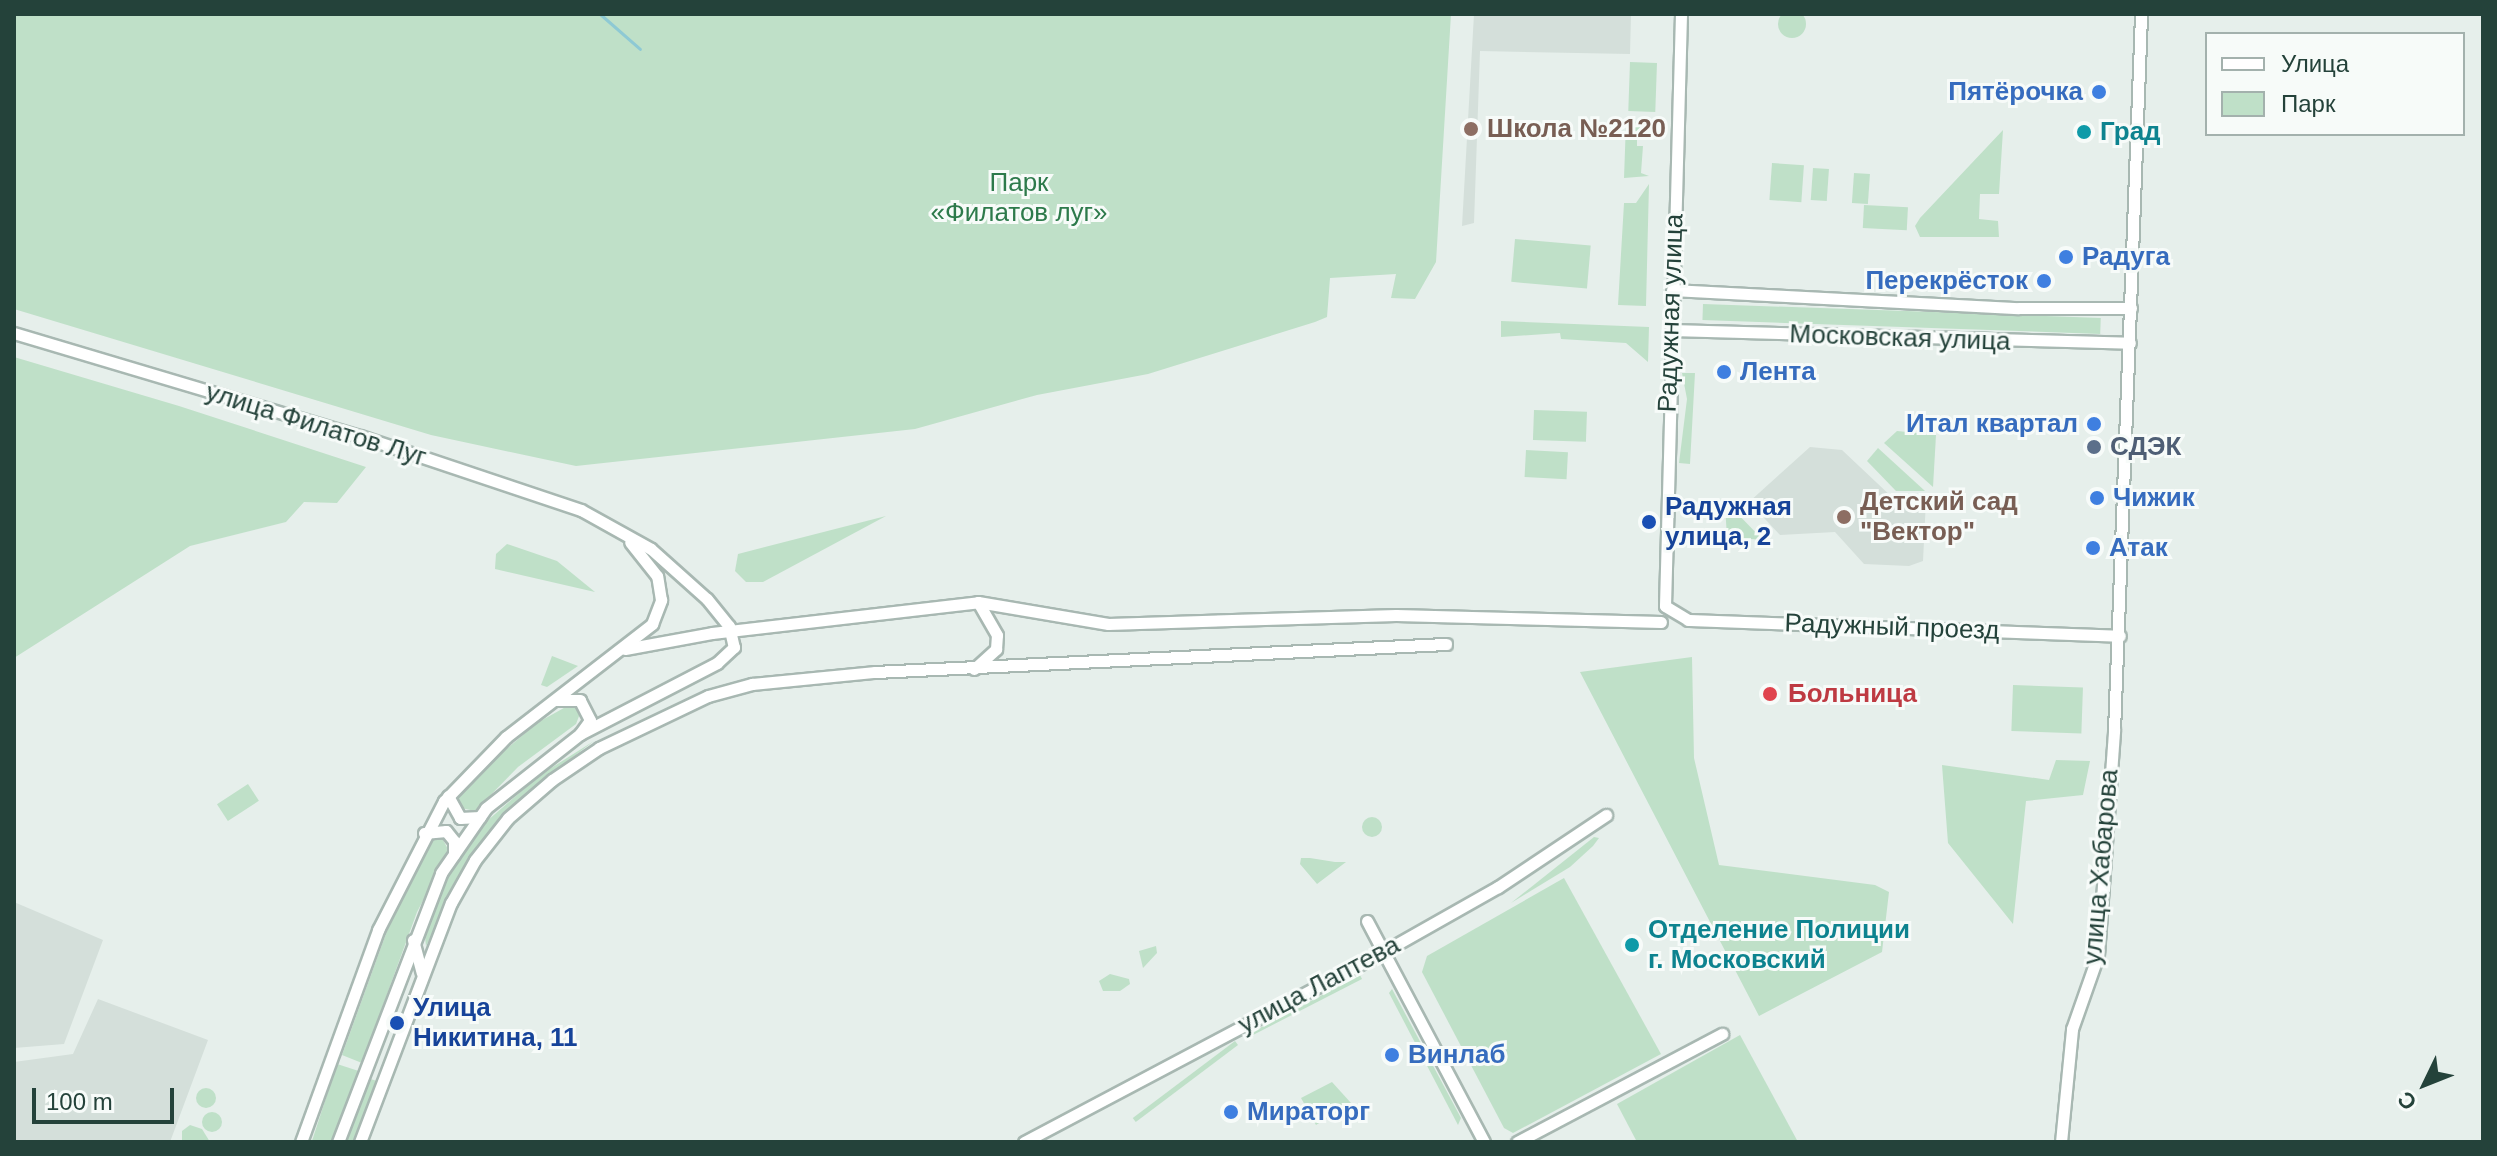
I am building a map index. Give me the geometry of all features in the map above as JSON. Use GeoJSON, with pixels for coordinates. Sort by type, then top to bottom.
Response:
{"type":"FeatureCollection","features":[{"type":"Feature","properties":{"kind":"street","name":"Радужная улица"},"geometry":{"type":"LineString","coordinates":[[1668,610],[1662,592],[1681,14]]}},
{"type":"Feature","properties":{"kind":"street","name":"улица Хабарова"},"geometry":{"type":"LineString","coordinates":[[2061,1142],[2072,1029],[2098,955],[2120,636],[2141,14]]}},
{"type":"Feature","properties":{"kind":"street","name":"Московская улица"},"geometry":{"type":"LineString","coordinates":[[1672,290],[2019,308],[2131,308]]}},
{"type":"Feature","properties":{"kind":"street","name":"Московская улица"},"geometry":{"type":"LineString","coordinates":[[1671,330],[2130,343]]}},
{"type":"Feature","properties":{"kind":"street","name":"улица Филатов Луг"},"geometry":{"type":"LineString","coordinates":[[14,333],[360,436],[581,510],[615,527],[683,575],[729,626],[734,647],[717,663],[580,734]]}},
{"type":"Feature","properties":{"kind":"street","name":"улица Филатов Луг"},"geometry":{"type":"LineString","coordinates":[[301,1142],[378,930],[424,833],[448,796],[506,737],[625,649],[652,624],[661,600],[657,576],[615,527]]}},
{"type":"Feature","properties":{"kind":"street"},"geometry":{"type":"LineString","coordinates":[[972,670],[996,649],[997,635],[978,602]]}},
{"type":"Feature","properties":{"kind":"street"},"geometry":{"type":"LineString","coordinates":[[625,649],[712,633],[978,602],[1108,624],[1396,615],[1661,622]]}},
{"type":"Feature","properties":{"kind":"street","name":"Радужный проезд"},"geometry":{"type":"LineString","coordinates":[[1668,610],[1679,619],[1702,621],[2120,636]]}},
{"type":"Feature","properties":{"kind":"street"},"geometry":{"type":"LineString","coordinates":[[360,1142],[451,903],[475,860],[508,818],[599,748],[708,696],[752,684],[1446,644]]}},
{"type":"Feature","properties":{"kind":"street"},"geometry":{"type":"LineString","coordinates":[[338,1142],[413,940],[454,855],[480,817],[529,770],[580,734],[590,720],[588,708],[572,697],[556,700]]}},
{"type":"Feature","properties":{"kind":"street"},"geometry":{"type":"LineString","coordinates":[[448,796],[460,818],[480,817]]}},
{"type":"Feature","properties":{"kind":"street","name":"улица Лаптева"},"geometry":{"type":"LineString","coordinates":[[1024,1142],[1383,952],[1498,887],[1606,815]]}},
{"type":"Feature","properties":{"kind":"street"},"geometry":{"type":"LineString","coordinates":[[424,833],[446,831],[454,841],[454,855]]}},
{"type":"Feature","properties":{"kind":"street"},"geometry":{"type":"LineString","coordinates":[[1367,921],[1484,1142]]}},
{"type":"Feature","properties":{"kind":"street"},"geometry":{"type":"LineString","coordinates":[[413,940],[420,954],[420,986]]}},
{"type":"Feature","properties":{"kind":"street"},"geometry":{"type":"LineString","coordinates":[[1517,1142],[1722,1034]]}},
{"type":"Feature","properties":{"kind":"shaded area","name":"Школа №2120"},"geometry":{"type":"Polygon","coordinates":[[[1474,14],[1631,14],[1630,54],[1480,51],[1474,223],[1462,226],[1474,14]]]}},
{"type":"Feature","properties":{"kind":"shaded area","name":"Детский сад \"Вектор\""},"geometry":{"type":"Polygon","coordinates":[[[1810,447],[1842,450],[1894,499],[1926,500],[1923,561],[1909,566],[1864,564],[1835,532],[1780,535],[1749,502],[1810,447]]]}},
{"type":"Feature","properties":{"kind":"shaded area"},"geometry":{"type":"Polygon","coordinates":[[[14,902],[103,940],[64,1044],[14,1048],[14,902]]]}},
{"type":"Feature","properties":{"kind":"shaded area"},"geometry":{"type":"Polygon","coordinates":[[[98,999],[208,1040],[170,1142],[14,1142],[14,1062],[73,1054],[98,999]]]}},
{"type":"Feature","properties":{"kind":"green space"},"geometry":{"type":"Polygon","coordinates":[[[1792,10],[1802,14],[1806,24],[1802,34],[1792,38],[1782,34],[1778,24],[1782,14],[1792,10]]]}},
{"type":"Feature","properties":{"kind":"green space","name":"Парк «Филатов луг»"},"geometry":{"type":"Polygon","coordinates":[[[14,14],[1451,14],[1436,262],[1415,299],[1391,298],[1396,274],[1330,278],[1327,317],[1148,374],[1037,395],[915,429],[576,466],[431,435],[14,309],[14,14]]]}},
{"type":"Feature","properties":{"kind":"green space"},"geometry":{"type":"Polygon","coordinates":[[[1630,62],[1657,63],[1655,112],[1628,111],[1630,62]]]}},
{"type":"Feature","properties":{"kind":"green space"},"geometry":{"type":"Polygon","coordinates":[[[1653,121],[1652,137],[1637,137],[1637,146],[1643,146],[1641,173],[1649,176],[1624,178],[1626,122],[1653,121]]]}},
{"type":"Feature","properties":{"kind":"green space"},"geometry":{"type":"Polygon","coordinates":[[[2003,130],[1999,194],[1980,194],[1979,219],[1998,221],[1999,237],[1920,237],[1915,226],[1920,218],[2003,130]]]}},
{"type":"Feature","properties":{"kind":"green space"},"geometry":{"type":"Polygon","coordinates":[[[1772,163],[1804,165],[1801,202],[1769,200],[1772,163]]]}},
{"type":"Feature","properties":{"kind":"green space"},"geometry":{"type":"Polygon","coordinates":[[[1813,168],[1829,169],[1827,201],[1811,200],[1813,168]]]}},
{"type":"Feature","properties":{"kind":"green space"},"geometry":{"type":"Polygon","coordinates":[[[1854,173],[1870,174],[1868,204],[1852,203],[1854,173]]]}},
{"type":"Feature","properties":{"kind":"green space"},"geometry":{"type":"Polygon","coordinates":[[[1649,184],[1646,306],[1618,305],[1624,203],[1636,203],[1649,184]]]}},
{"type":"Feature","properties":{"kind":"green space"},"geometry":{"type":"Polygon","coordinates":[[[1864,205],[1908,207],[1907,230],[1863,228],[1864,205]]]}},
{"type":"Feature","properties":{"kind":"green space"},"geometry":{"type":"Polygon","coordinates":[[[1515,239],[1591,246],[1587,288],[1511,282],[1515,239]]]}},
{"type":"Feature","properties":{"kind":"green space"},"geometry":{"type":"Polygon","coordinates":[[[1703,304],[2101,318],[2100,334],[1702,320],[1703,304]]]}},
{"type":"Feature","properties":{"kind":"green space"},"geometry":{"type":"Polygon","coordinates":[[[1501,321],[1649,327],[1648,362],[1626,343],[1561,339],[1560,333],[1501,337],[1501,321]]]}},
{"type":"Feature","properties":{"kind":"green space"},"geometry":{"type":"Polygon","coordinates":[[[14,357],[179,406],[366,467],[337,503],[304,502],[286,522],[190,546],[14,658],[14,357]]]}},
{"type":"Feature","properties":{"kind":"green space"},"geometry":{"type":"Polygon","coordinates":[[[1682,373],[1695,373],[1690,464],[1679,463],[1687,399],[1682,373]]]}},
{"type":"Feature","properties":{"kind":"green space"},"geometry":{"type":"Polygon","coordinates":[[[1534,410],[1587,412],[1586,442],[1533,440],[1534,410]]]}},
{"type":"Feature","properties":{"kind":"green space"},"geometry":{"type":"Polygon","coordinates":[[[1897,431],[1936,435],[1933,487],[1884,443],[1897,431]]]}},
{"type":"Feature","properties":{"kind":"green space"},"geometry":{"type":"Polygon","coordinates":[[[1878,448],[1925,491],[1896,491],[1867,461],[1878,448]]]}},
{"type":"Feature","properties":{"kind":"green space"},"geometry":{"type":"Polygon","coordinates":[[[1526,450],[1568,452],[1567,479],[1525,477],[1526,450]]]}},
{"type":"Feature","properties":{"kind":"green space"},"geometry":{"type":"Polygon","coordinates":[[[1725,505],[1732,508],[1763,540],[1727,537],[1725,505]]]}},
{"type":"Feature","properties":{"kind":"green space"},"geometry":{"type":"Polygon","coordinates":[[[886,516],[763,582],[746,582],[735,571],[738,554],[886,516]]]}},
{"type":"Feature","properties":{"kind":"green space"},"geometry":{"type":"Polygon","coordinates":[[[507,544],[557,561],[595,592],[495,569],[496,554],[507,544]]]}},
{"type":"Feature","properties":{"kind":"green space"},"geometry":{"type":"Polygon","coordinates":[[[552,656],[578,666],[547,687],[541,685],[552,656]]]}},
{"type":"Feature","properties":{"kind":"green space"},"geometry":{"type":"Polygon","coordinates":[[[1692,657],[1694,758],[1719,865],[1875,885],[1889,892],[1882,952],[1759,1016],[1580,672],[1692,657]]]}},
{"type":"Feature","properties":{"kind":"green space"},"geometry":{"type":"Polygon","coordinates":[[[2013,685],[2083,687],[2081,733],[2011,731],[2013,685]]]}},
{"type":"Feature","properties":{"kind":"green space"},"geometry":{"type":"Polygon","coordinates":[[[571,704],[581,711],[576,724],[518,767],[475,811],[461,808],[457,798],[476,775],[537,723],[571,704]]]}},
{"type":"Feature","properties":{"kind":"green space"},"geometry":{"type":"Polygon","coordinates":[[[594,741],[540,782],[478,846],[426,946],[424,929],[442,885],[487,821],[540,775],[594,741]]]}},
{"type":"Feature","properties":{"kind":"green space"},"geometry":{"type":"Polygon","coordinates":[[[2056,760],[2090,761],[2083,795],[2026,801],[2013,924],[1948,843],[1942,765],[2049,780],[2056,760]]]}},
{"type":"Feature","properties":{"kind":"green space"},"geometry":{"type":"Polygon","coordinates":[[[248,784],[259,801],[228,821],[217,804],[248,784]]]}},
{"type":"Feature","properties":{"kind":"green space"},"geometry":{"type":"Polygon","coordinates":[[[1372,817],[1379,820],[1382,827],[1379,834],[1372,837],[1365,834],[1362,827],[1365,820],[1372,817]]]}},
{"type":"Feature","properties":{"kind":"green space"},"geometry":{"type":"Polygon","coordinates":[[[433,837],[442,838],[449,851],[417,912],[362,1063],[342,1055],[395,909],[433,837]]]}},
{"type":"Feature","properties":{"kind":"green space"},"geometry":{"type":"Polygon","coordinates":[[[1594,837],[1599,838],[1570,867],[1511,903],[1594,837]]]}},
{"type":"Feature","properties":{"kind":"green space"},"geometry":{"type":"Polygon","coordinates":[[[1301,858],[1346,862],[1317,884],[1300,864],[1301,858]]]}},
{"type":"Feature","properties":{"kind":"green space"},"geometry":{"type":"Polygon","coordinates":[[[1564,878],[1661,1054],[1513,1133],[1504,1128],[1422,972],[1427,956],[1564,878]]]}},
{"type":"Feature","properties":{"kind":"green space"},"geometry":{"type":"Polygon","coordinates":[[[1156,946],[1157,953],[1143,968],[1139,951],[1156,946]]]}},
{"type":"Feature","properties":{"kind":"green space"},"geometry":{"type":"Polygon","coordinates":[[[1110,974],[1129,979],[1130,984],[1120,991],[1103,991],[1099,981],[1110,974]]]}},
{"type":"Feature","properties":{"kind":"green space"},"geometry":{"type":"Polygon","coordinates":[[[1360,975],[1362,979],[1253,1035],[1254,1031],[1360,975]]]}},
{"type":"Feature","properties":{"kind":"green space"},"geometry":{"type":"Polygon","coordinates":[[[1392,989],[1461,1118],[1458,1125],[1389,993],[1392,989]]]}},
{"type":"Feature","properties":{"kind":"green space"},"geometry":{"type":"Polygon","coordinates":[[[1740,1035],[1798,1142],[1637,1142],[1617,1104],[1740,1035]]]}},
{"type":"Feature","properties":{"kind":"green space"},"geometry":{"type":"Polygon","coordinates":[[[1235,1041],[1238,1045],[1136,1122],[1133,1118],[1235,1041]]]}},
{"type":"Feature","properties":{"kind":"green space"},"geometry":{"type":"Polygon","coordinates":[[[337,1064],[358,1071],[335,1142],[312,1142],[337,1064]]]}},
{"type":"Feature","properties":{"kind":"green space"},"geometry":{"type":"Polygon","coordinates":[[[367,1078],[377,1081],[355,1142],[345,1142],[367,1078]]]}},
{"type":"Feature","properties":{"kind":"green space"},"geometry":{"type":"Polygon","coordinates":[[[1332,1082],[1351,1103],[1316,1125],[1301,1098],[1332,1082]]]}},
{"type":"Feature","properties":{"kind":"green space"},"geometry":{"type":"Polygon","coordinates":[[[206,1088],[213,1091],[216,1098],[213,1105],[206,1108],[199,1105],[196,1098],[199,1091],[206,1088]]]}},
{"type":"Feature","properties":{"kind":"green space"},"geometry":{"type":"Polygon","coordinates":[[[212,1112],[219,1115],[222,1122],[219,1129],[212,1132],[205,1129],[202,1122],[205,1115],[212,1112]]]}},
{"type":"Feature","properties":{"kind":"green space"},"geometry":{"type":"Polygon","coordinates":[[[190,1125],[202,1129],[210,1142],[182,1142],[182,1131],[190,1125]]]}},
{"type":"Feature","properties":{"kind":"waterway"},"geometry":{"type":"LineString","coordinates":[[600,14],[640,49]]}},
{"type":"Feature","properties":{"kind":"place","name":"Пятёрочка"},"geometry":{"type":"Point","coordinates":[2099,92]}},
{"type":"Feature","properties":{"kind":"place","name":"Школа №2120"},"geometry":{"type":"Point","coordinates":[1471,129]}},
{"type":"Feature","properties":{"kind":"place","name":"Град"},"geometry":{"type":"Point","coordinates":[2084,132]}},
{"type":"Feature","properties":{"kind":"place","name":"Радуга"},"geometry":{"type":"Point","coordinates":[2066,257]}},
{"type":"Feature","properties":{"kind":"place","name":"Перекрёсток"},"geometry":{"type":"Point","coordinates":[2044,281]}},
{"type":"Feature","properties":{"kind":"place","name":"Лента"},"geometry":{"type":"Point","coordinates":[1724,372]}},
{"type":"Feature","properties":{"kind":"place","name":"Итал квартал"},"geometry":{"type":"Point","coordinates":[2094,424]}},
{"type":"Feature","properties":{"kind":"place","name":"СДЭК"},"geometry":{"type":"Point","coordinates":[2094,447]}},
{"type":"Feature","properties":{"kind":"place","name":"Чижик"},"geometry":{"type":"Point","coordinates":[2097,498]}},
{"type":"Feature","properties":{"kind":"place","name":"Детский сад \"Вектор\""},"geometry":{"type":"Point","coordinates":[1844,517]}},
{"type":"Feature","properties":{"kind":"place","name":"Радужная улица, 2"},"geometry":{"type":"Point","coordinates":[1649,522]}},
{"type":"Feature","properties":{"kind":"place","name":"Атак"},"geometry":{"type":"Point","coordinates":[2093,548]}},
{"type":"Feature","properties":{"kind":"place","name":"Больница"},"geometry":{"type":"Point","coordinates":[1770,694]}},
{"type":"Feature","properties":{"kind":"place","name":"Отделение Полиции г. Московский"},"geometry":{"type":"Point","coordinates":[1632,945]}},
{"type":"Feature","properties":{"kind":"place","name":"Улица Никитина, 11"},"geometry":{"type":"Point","coordinates":[397,1023]}},
{"type":"Feature","properties":{"kind":"place","name":"Винлаб"},"geometry":{"type":"Point","coordinates":[1392,1055]}},
{"type":"Feature","properties":{"kind":"place","name":"Мираторг"},"geometry":{"type":"Point","coordinates":[1231,1112]}}]}
